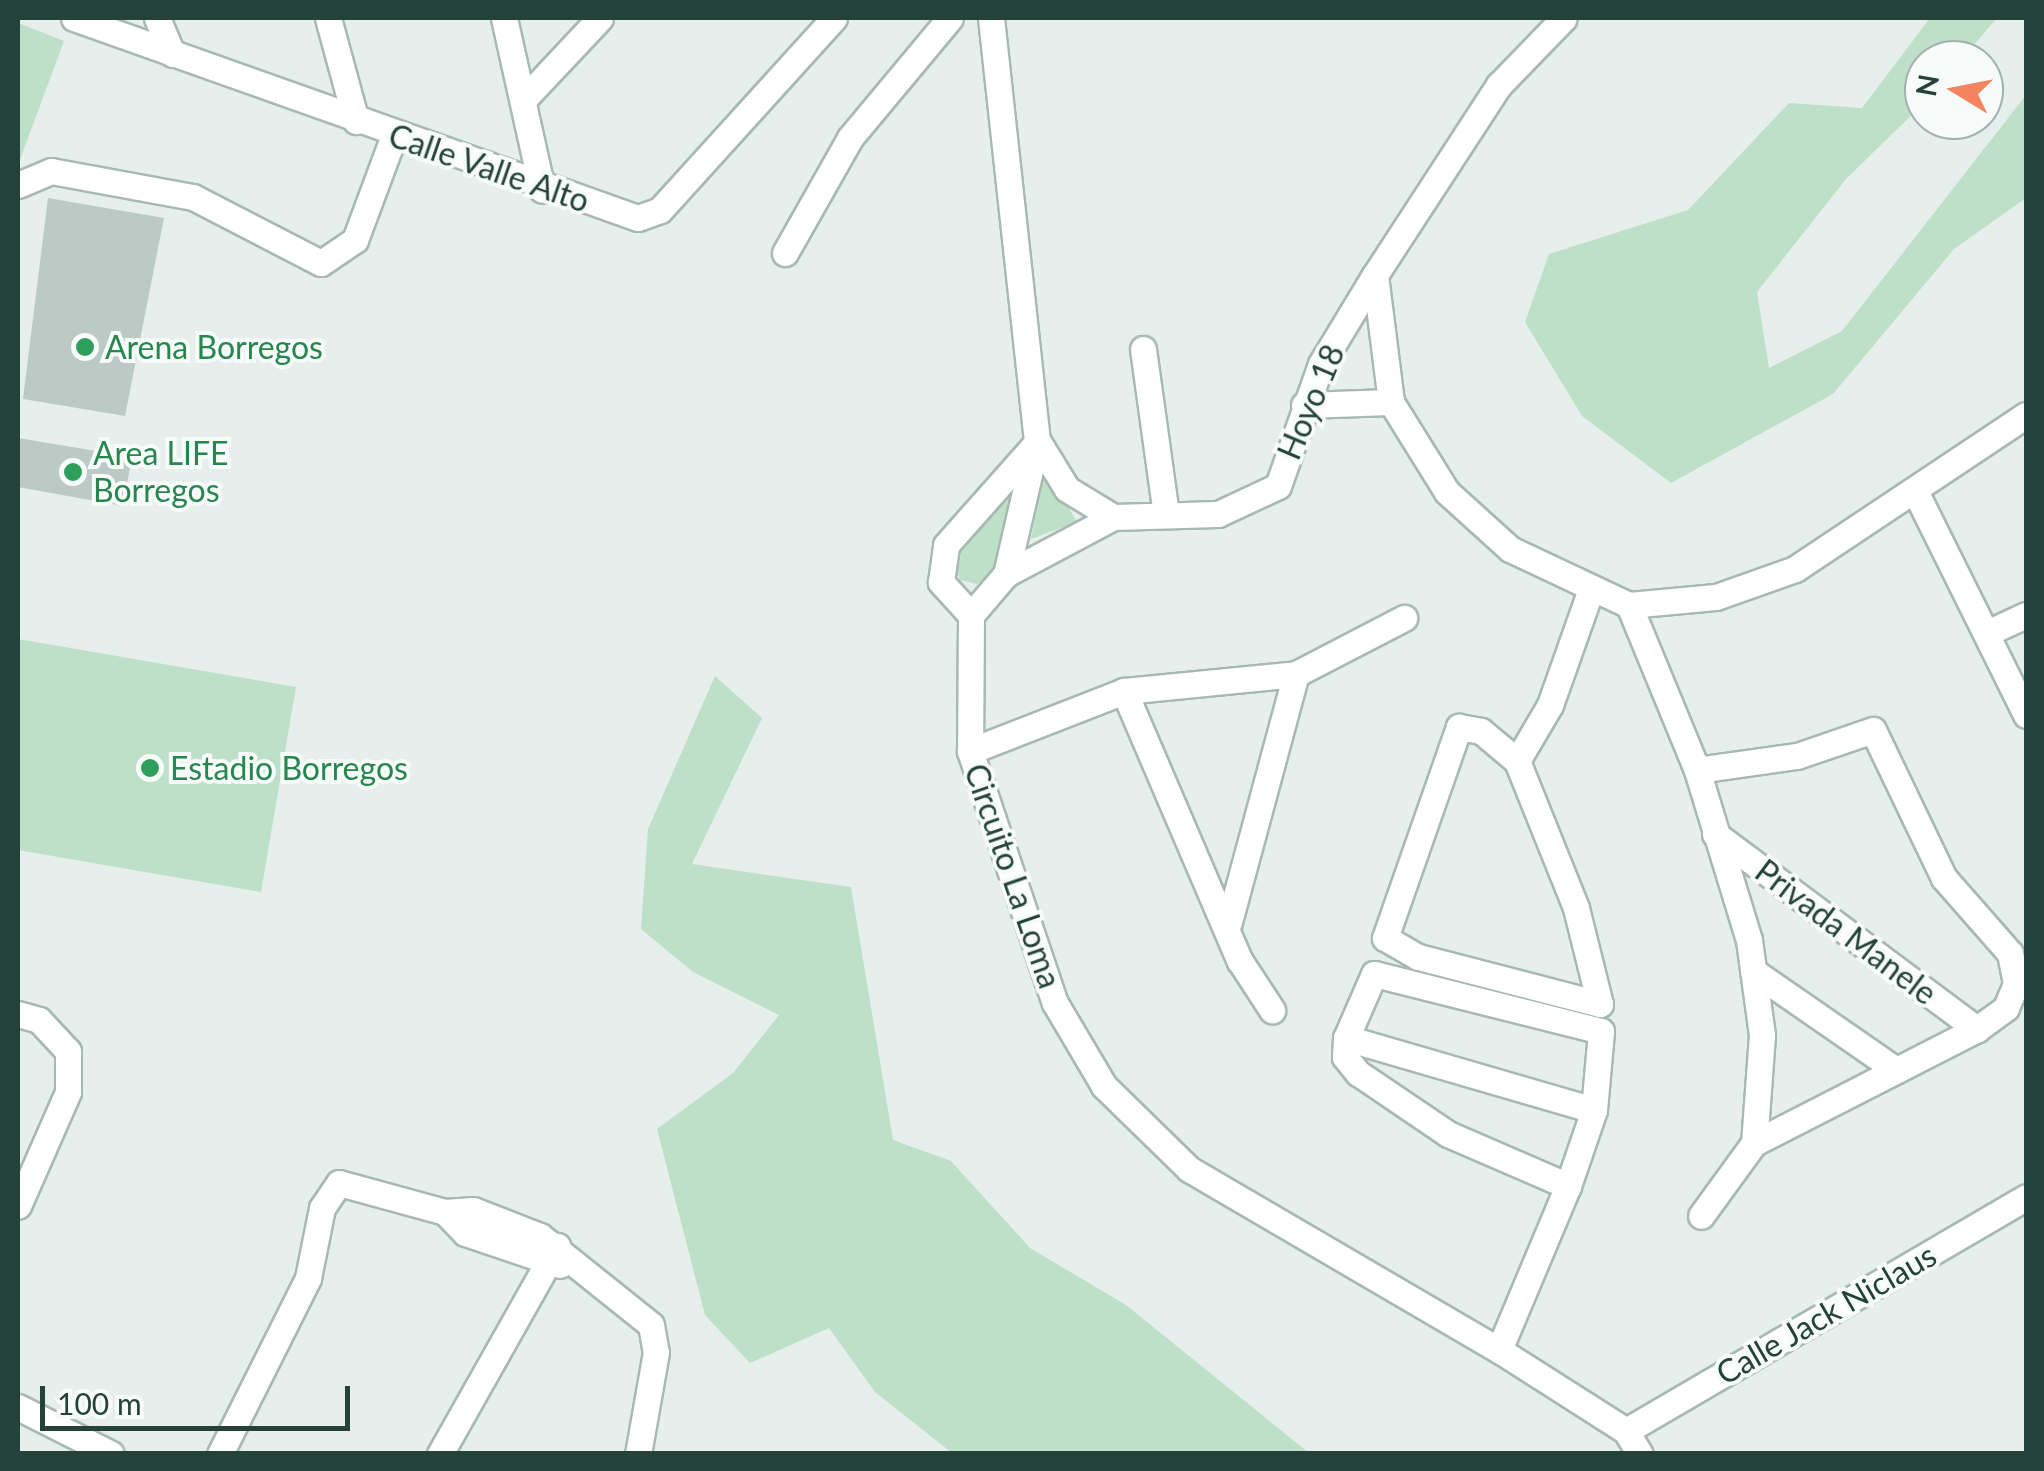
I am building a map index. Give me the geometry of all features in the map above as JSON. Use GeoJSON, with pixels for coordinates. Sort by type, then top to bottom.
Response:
{"type":"FeatureCollection","features":[{"type":"Feature","properties":{"kind":"street"},"geometry":{"type":"LineString","coordinates":[[157,18],[172,54]]}},
{"type":"Feature","properties":{"kind":"street"},"geometry":{"type":"LineString","coordinates":[[328,18],[356,121]]}},
{"type":"Feature","properties":{"kind":"street"},"geometry":{"type":"LineString","coordinates":[[504,18],[542,190]]}},
{"type":"Feature","properties":{"kind":"street"},"geometry":{"type":"LineString","coordinates":[[524,99],[600,18]]}},
{"type":"Feature","properties":{"kind":"street","name":"Calle Valle Alto"},"geometry":{"type":"LineString","coordinates":[[82,19],[542,190],[648,218],[834,18]]}},
{"type":"Feature","properties":{"kind":"street"},"geometry":{"type":"LineString","coordinates":[[785,253],[850,138],[950,18]]}},
{"type":"Feature","properties":{"kind":"street"},"geometry":{"type":"LineString","coordinates":[[991,18],[1037,440],[1006,574],[971,616],[941,582],[946,545],[1037,440]]}},
{"type":"Feature","properties":{"kind":"street","name":"Hoyo 18"},"geometry":{"type":"LineString","coordinates":[[1006,574],[1113,517],[1218,514],[1278,486],[1304,405],[1375,275],[1500,85],[1564,18]]}},
{"type":"Feature","properties":{"kind":"street"},"geometry":{"type":"LineString","coordinates":[[18,184],[51,172],[193,197],[322,263],[355,240],[394,135]]}},
{"type":"Feature","properties":{"kind":"street"},"geometry":{"type":"LineString","coordinates":[[1375,275],[1390,402],[1447,492],[1510,549],[1629,605],[1716,597],[1795,569],[2026,415]]}},
{"type":"Feature","properties":{"kind":"street"},"geometry":{"type":"LineString","coordinates":[[1143,349],[1144,413],[1166,514]]}},
{"type":"Feature","properties":{"kind":"street"},"geometry":{"type":"LineString","coordinates":[[1304,405],[1390,402]]}},
{"type":"Feature","properties":{"kind":"street"},"geometry":{"type":"LineString","coordinates":[[1037,440],[1081,503],[1113,517]]}},
{"type":"Feature","properties":{"kind":"street"},"geometry":{"type":"LineString","coordinates":[[1915,491],[2026,715]]}},
{"type":"Feature","properties":{"kind":"street"},"geometry":{"type":"LineString","coordinates":[[1517,761],[1550,705],[1591,589]]}},
{"type":"Feature","properties":{"kind":"street","name":"Privada Manele"},"geometry":{"type":"LineString","coordinates":[[1629,605],[1697,770],[1753,971],[1762,1036],[1754,1143]]}},
{"type":"Feature","properties":{"kind":"street"},"geometry":{"type":"LineString","coordinates":[[1987,634],[2026,615]]}},
{"type":"Feature","properties":{"kind":"street","name":"Circuito La Loma"},"geometry":{"type":"LineString","coordinates":[[971,616],[970,750],[1055,1003],[1132,1119],[1189,1169],[1499,1350],[1626,1431],[1640,1454]]}},
{"type":"Feature","properties":{"kind":"street"},"geometry":{"type":"LineString","coordinates":[[970,750],[1124,690],[1296,674],[1404,618]]}},
{"type":"Feature","properties":{"kind":"street"},"geometry":{"type":"LineString","coordinates":[[1229,922],[1296,674]]}},
{"type":"Feature","properties":{"kind":"street"},"geometry":{"type":"LineString","coordinates":[[1124,690],[1272,1010]]}},
{"type":"Feature","properties":{"kind":"street"},"geometry":{"type":"LineString","coordinates":[[1459,727],[1481,731],[1517,761],[1576,908],[1600,1004],[1418,957],[1386,938],[1459,727]]}},
{"type":"Feature","properties":{"kind":"street","name":"Privada Manele"},"geometry":{"type":"LineString","coordinates":[[1697,770],[1798,756],[1873,730],[1944,878],[2010,953],[2016,984],[2006,1008],[1977,1029],[1754,1143],[1701,1216]]}},
{"type":"Feature","properties":{"kind":"street","name":"Privada Manele"},"geometry":{"type":"LineString","coordinates":[[1715,834],[1977,1029]]}},
{"type":"Feature","properties":{"kind":"street"},"geometry":{"type":"LineString","coordinates":[[1753,971],[1896,1070]]}},
{"type":"Feature","properties":{"kind":"street"},"geometry":{"type":"LineString","coordinates":[[1499,1350],[1568,1186],[1594,1110],[1601,1031],[1374,974],[1346,1038],[1345,1057],[1358,1073],[1448,1134],[1568,1186]]}},
{"type":"Feature","properties":{"kind":"street"},"geometry":{"type":"LineString","coordinates":[[18,1014],[39,1020],[68,1051],[68,1092],[18,1206]]}},
{"type":"Feature","properties":{"kind":"street"},"geometry":{"type":"LineString","coordinates":[[1346,1038],[1594,1110]]}},
{"type":"Feature","properties":{"kind":"street"},"geometry":{"type":"LineString","coordinates":[[220,1454],[308,1278],[322,1208],[340,1183],[445,1212],[465,1233],[552,1255],[576,1266],[652,1324],[656,1352],[638,1454]]}},
{"type":"Feature","properties":{"kind":"street","name":"Calle Jack Niclaus"},"geometry":{"type":"LineString","coordinates":[[1626,1431],[2026,1197]]}},
{"type":"Feature","properties":{"kind":"street"},"geometry":{"type":"LineString","coordinates":[[440,1454],[552,1255]]}},
{"type":"Feature","properties":{"kind":"street"},"geometry":{"type":"LineString","coordinates":[[18,1407],[111,1454]]}},
{"type":"Feature","properties":{"kind":"green space"},"geometry":{"type":"Polygon","coordinates":[[[1930,18],[1997,18],[1978,40],[1913,40],[1930,18]]]}},
{"type":"Feature","properties":{"kind":"green space"},"geometry":{"type":"Polygon","coordinates":[[[18,23],[64,41],[18,165],[18,23]]]}},
{"type":"Feature","properties":{"kind":"green space"},"geometry":{"type":"Polygon","coordinates":[[[1904,52],[1904,122],[1846,179],[1757,292],[1769,368],[1842,331],[1991,140],[2004,140],[2004,123],[2026,95],[2026,198],[1954,249],[1833,394],[1671,483],[1582,416],[1525,322],[1549,254],[1688,210],[1789,103],[1862,108],[1904,52]]]}},
{"type":"Feature","properties":{"kind":"green space"},"geometry":{"type":"Polygon","coordinates":[[[1045,467],[1077,522],[1031,539],[1045,467]]]}},
{"type":"Feature","properties":{"kind":"green space"},"geometry":{"type":"Polygon","coordinates":[[[1024,479],[996,571],[977,584],[960,580],[953,561],[1024,479]]]}},
{"type":"Feature","properties":{"kind":"green space","name":"Estadio Borregos"},"geometry":{"type":"Polygon","coordinates":[[[18,639],[296,687],[261,892],[18,850],[18,639]]]}},
{"type":"Feature","properties":{"kind":"green space"},"geometry":{"type":"Polygon","coordinates":[[[715,676],[762,718],[692,864],[851,887],[893,1140],[951,1161],[1030,1248],[1126,1305],[1309,1453],[952,1453],[875,1392],[829,1328],[750,1363],[705,1315],[657,1129],[733,1073],[779,1015],[693,972],[641,929],[648,829],[715,676]]]}},
{"type":"Feature","properties":{"kind":"building","name":"Arena Borregos"},"geometry":{"type":"Polygon","coordinates":[[[48,198],[164,218],[125,416],[23,399],[48,198]]]}},
{"type":"Feature","properties":{"kind":"building","name":"Area LIFE Borregos"},"geometry":{"type":"Polygon","coordinates":[[[18,438],[132,457],[123,506],[18,487],[18,438]]]}},
{"type":"Feature","properties":{"kind":"place","name":"Arena Borregos"},"geometry":{"type":"Point","coordinates":[85,347]}},
{"type":"Feature","properties":{"kind":"place","name":"Area LIFE Borregos"},"geometry":{"type":"Point","coordinates":[73,472]}},
{"type":"Feature","properties":{"kind":"place","name":"Estadio Borregos"},"geometry":{"type":"Point","coordinates":[150,768]}}]}
